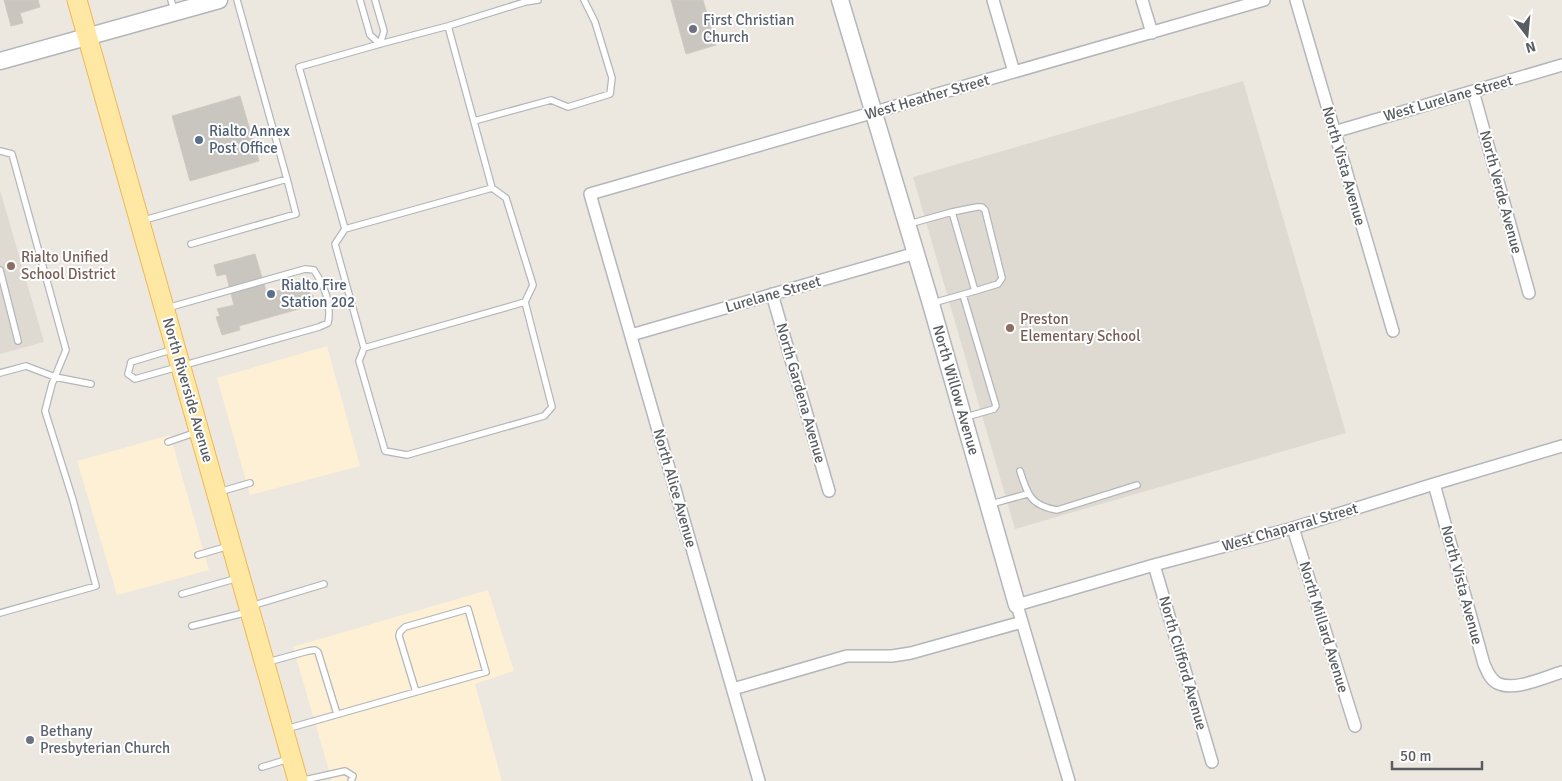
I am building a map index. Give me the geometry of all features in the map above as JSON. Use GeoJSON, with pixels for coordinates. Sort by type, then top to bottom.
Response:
{"type":"FeatureCollection","features":[{"type":"Feature","properties":{"kind":"main road","name":"North Riverside Avenue"},"geometry":{"type":"LineString","coordinates":[[77,0],[299,781]]}},
{"type":"Feature","properties":{"kind":"street"},"geometry":{"type":"LineString","coordinates":[[0,61],[112,31],[173,6],[218,0]]}},
{"type":"Feature","properties":{"kind":"street","name":"North Willow Avenue"},"geometry":{"type":"LineString","coordinates":[[840,0],[908,225],[1069,781]]}},
{"type":"Feature","properties":{"kind":"street"},"geometry":{"type":"LineString","coordinates":[[993,0],[1014,72]]}},
{"type":"Feature","properties":{"kind":"street"},"geometry":{"type":"LineString","coordinates":[[1142,0],[1152,33]]}},
{"type":"Feature","properties":{"kind":"street","name":"West Heather Street"},"geometry":{"type":"LineString","coordinates":[[590,194],[1264,0]]}},
{"type":"Feature","properties":{"kind":"street","name":"North Vista Avenue"},"geometry":{"type":"LineString","coordinates":[[1296,0],[1393,331]]}},
{"type":"Feature","properties":{"kind":"street","name":"West Lurelane Street"},"geometry":{"type":"LineString","coordinates":[[1334,132],[1562,65]]}},
{"type":"Feature","properties":{"kind":"street","name":"North Verde Avenue"},"geometry":{"type":"LineString","coordinates":[[1473,91],[1529,293]]}},
{"type":"Feature","properties":{"kind":"street","name":"North Alice Avenue"},"geometry":{"type":"LineString","coordinates":[[590,194],[759,781]]}},
{"type":"Feature","properties":{"kind":"street","name":"Lurelane Street"},"geometry":{"type":"LineString","coordinates":[[631,335],[916,253]]}},
{"type":"Feature","properties":{"kind":"street","name":"North Gardena Avenue"},"geometry":{"type":"LineString","coordinates":[[772,294],[830,491]]}},
{"type":"Feature","properties":{"kind":"street","name":"West Chaparral Street"},"geometry":{"type":"LineString","coordinates":[[1017,605],[1154,565],[1293,528],[1562,446]]}},
{"type":"Feature","properties":{"kind":"street","name":"North Vista Avenue"},"geometry":{"type":"LineString","coordinates":[[1434,484],[1488,675],[1497,683],[1506,686],[1517,686],[1562,672]]}},
{"type":"Feature","properties":{"kind":"street","name":"North Millard Avenue"},"geometry":{"type":"LineString","coordinates":[[1293,528],[1355,726]]}},
{"type":"Feature","properties":{"kind":"street","name":"North Clifford Avenue"},"geometry":{"type":"LineString","coordinates":[[1154,565],[1212,762]]}},
{"type":"Feature","properties":{"kind":"street"},"geometry":{"type":"LineString","coordinates":[[733,689],[848,656],[892,656],[911,653],[1022,622]]}},
{"type":"Feature","properties":{"kind":"lane"},"geometry":{"type":"LineString","coordinates":[[191,244],[296,214],[238,0]]}},
{"type":"Feature","properties":{"kind":"lane"},"geometry":{"type":"LineString","coordinates":[[360,0],[370,35],[380,44]]}},
{"type":"Feature","properties":{"kind":"lane"},"geometry":{"type":"LineString","coordinates":[[375,0],[384,31],[380,44]]}},
{"type":"Feature","properties":{"kind":"lane"},"geometry":{"type":"LineString","coordinates":[[345,229],[299,67],[448,26],[525,2],[538,0]]}},
{"type":"Feature","properties":{"kind":"lane"},"geometry":{"type":"LineString","coordinates":[[474,121],[551,100],[568,107],[610,94],[612,78],[595,22],[584,0]]}},
{"type":"Feature","properties":{"kind":"lane"},"geometry":{"type":"LineString","coordinates":[[448,26],[492,188],[506,198],[533,285],[525,302],[552,407],[544,416],[434,448],[407,455],[385,451],[359,361],[364,348],[335,244],[345,229],[492,188]]}},
{"type":"Feature","properties":{"kind":"lane"},"geometry":{"type":"LineString","coordinates":[[0,150],[12,154],[66,350],[55,377],[45,411],[73,500],[96,586],[0,613]]}},
{"type":"Feature","properties":{"kind":"lane"},"geometry":{"type":"LineString","coordinates":[[140,222],[287,179]]}},
{"type":"Feature","properties":{"kind":"lane"},"geometry":{"type":"LineString","coordinates":[[908,225],[977,206],[985,210],[1002,278],[998,284],[931,304]]}},
{"type":"Feature","properties":{"kind":"lane"},"geometry":{"type":"LineString","coordinates":[[952,212],[975,291]]}},
{"type":"Feature","properties":{"kind":"lane"},"geometry":{"type":"LineString","coordinates":[[165,309],[305,269],[314,270],[327,298],[330,312],[328,323],[319,327],[178,357],[131,362],[128,374],[135,379],[178,357]]}},
{"type":"Feature","properties":{"kind":"lane"},"geometry":{"type":"LineString","coordinates":[[0,270],[18,340]]}},
{"type":"Feature","properties":{"kind":"lane"},"geometry":{"type":"LineString","coordinates":[[963,295],[996,403],[994,409],[964,418]]}},
{"type":"Feature","properties":{"kind":"lane"},"geometry":{"type":"LineString","coordinates":[[364,348],[525,302]]}},
{"type":"Feature","properties":{"kind":"lane"},"geometry":{"type":"LineString","coordinates":[[0,374],[26,366],[55,377],[91,384]]}},
{"type":"Feature","properties":{"kind":"lane"},"geometry":{"type":"LineString","coordinates":[[168,442],[200,432]]}},
{"type":"Feature","properties":{"kind":"lane"},"geometry":{"type":"LineString","coordinates":[[1020,471],[1027,494],[1045,508],[1057,510],[1137,485]]}},
{"type":"Feature","properties":{"kind":"lane"},"geometry":{"type":"LineString","coordinates":[[217,492],[250,483]]}},
{"type":"Feature","properties":{"kind":"lane"},"geometry":{"type":"LineString","coordinates":[[989,505],[1027,494]]}},
{"type":"Feature","properties":{"kind":"lane"},"geometry":{"type":"LineString","coordinates":[[198,555],[232,545]]}},
{"type":"Feature","properties":{"kind":"lane"},"geometry":{"type":"LineString","coordinates":[[182,594],[241,578]]}},
{"type":"Feature","properties":{"kind":"lane"},"geometry":{"type":"LineString","coordinates":[[192,626],[324,584]]}},
{"type":"Feature","properties":{"kind":"lane"},"geometry":{"type":"LineString","coordinates":[[284,730],[486,672],[468,609],[405,627],[400,632],[416,692]]}},
{"type":"Feature","properties":{"kind":"lane"},"geometry":{"type":"LineString","coordinates":[[265,663],[308,651],[315,650],[318,652],[337,714]]}},
{"type":"Feature","properties":{"kind":"lane"},"geometry":{"type":"LineString","coordinates":[[262,767],[292,758]]}},
{"type":"Feature","properties":{"kind":"lane"},"geometry":{"type":"LineString","coordinates":[[299,781],[345,771],[353,776],[351,781]]}},
{"type":"Feature","properties":{"kind":"shaded area"},"geometry":{"type":"Polygon","coordinates":[[[1243,81],[1346,433],[1015,529],[913,177],[1243,81]]]}},
{"type":"Feature","properties":{"kind":"shaded area","name":"Rialto Unified School District"},"geometry":{"type":"Polygon","coordinates":[[[0,190],[44,342],[0,354],[0,190]]]}},
{"type":"Feature","properties":{"kind":"shaded area"},"geometry":{"type":"Polygon","coordinates":[[[327,346],[360,466],[250,495],[217,378],[327,346]]]}},
{"type":"Feature","properties":{"kind":"shaded area"},"geometry":{"type":"Polygon","coordinates":[[[170,435],[209,570],[117,595],[77,461],[170,435]]]}},
{"type":"Feature","properties":{"kind":"shaded area"},"geometry":{"type":"Polygon","coordinates":[[[488,590],[514,671],[475,684],[502,781],[332,781],[293,647],[488,590]]]}},
{"type":"Feature","properties":{"kind":"building"},"geometry":{"type":"Polygon","coordinates":[[[4,0],[38,0],[40,7],[20,13],[23,23],[11,26],[4,0]]]}},
{"type":"Feature","properties":{"kind":"building"},"geometry":{"type":"Polygon","coordinates":[[[671,0],[703,0],[716,45],[686,54],[671,0]]]}},
{"type":"Feature","properties":{"kind":"building"},"geometry":{"type":"Polygon","coordinates":[[[240,96],[259,161],[190,181],[172,116],[240,96]]]}},
{"type":"Feature","properties":{"kind":"building","name":"Rialto Fire Station 202"},"geometry":{"type":"Polygon","coordinates":[[[255,254],[267,294],[305,283],[311,296],[313,295],[316,304],[239,326],[240,330],[222,335],[216,317],[220,316],[217,309],[234,305],[226,274],[217,276],[214,265],[255,254]]]}},
{"type":"Feature","properties":{"kind":"place","name":"First Christian Church"},"geometry":{"type":"Point","coordinates":[693,29]}},
{"type":"Feature","properties":{"kind":"place","name":"Rialto Annex Post Office"},"geometry":{"type":"Point","coordinates":[199,140]}},
{"type":"Feature","properties":{"kind":"place","name":"Rialto Unified School District"},"geometry":{"type":"Point","coordinates":[11,266]}},
{"type":"Feature","properties":{"kind":"place","name":"Rialto Fire Station 202"},"geometry":{"type":"Point","coordinates":[271,294]}},
{"type":"Feature","properties":{"kind":"place","name":"Preston Elementary School"},"geometry":{"type":"Point","coordinates":[1010,328]}},
{"type":"Feature","properties":{"kind":"place","name":"Bethany Presbyterian Church"},"geometry":{"type":"Point","coordinates":[30,740]}}]}
